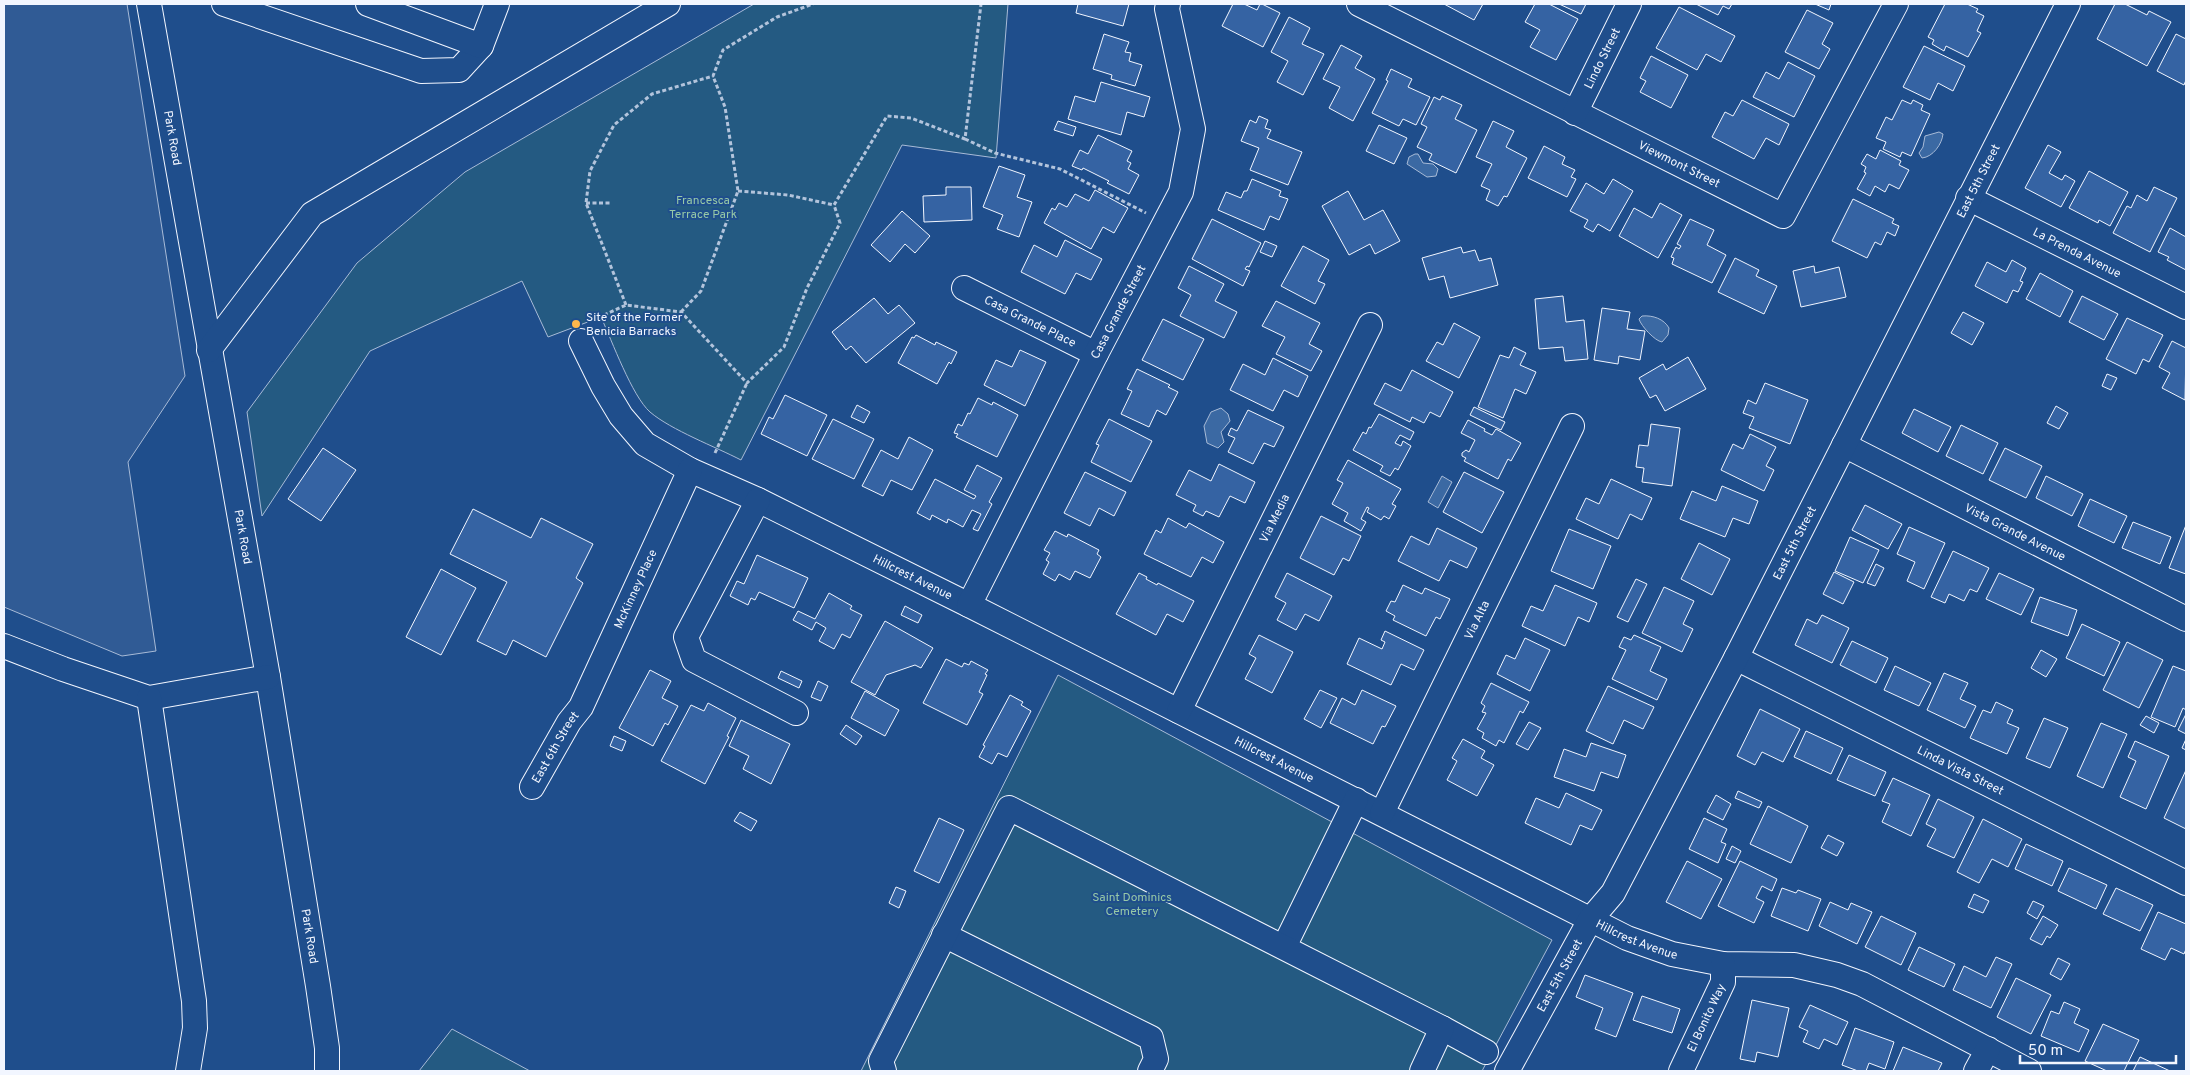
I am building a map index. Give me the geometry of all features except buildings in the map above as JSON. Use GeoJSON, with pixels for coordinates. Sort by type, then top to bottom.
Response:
{"type":"FeatureCollection","features":[{"type":"Feature","properties":{"kind":"street","name":"Park Road"},"geometry":{"type":"LineString","coordinates":[[149,4],[225,444],[268,678],[318,986],[327,1048],[327,1071]]}},
{"type":"Feature","properties":{"kind":"street"},"geometry":{"type":"LineString","coordinates":[[224,4],[421,72],[459,70],[481,46],[498,4]]}},
{"type":"Feature","properties":{"kind":"street"},"geometry":{"type":"LineString","coordinates":[[368,4],[481,46]]}},
{"type":"Feature","properties":{"kind":"street"},"geometry":{"type":"LineString","coordinates":[[209,350],[312,214],[668,4]]}},
{"type":"Feature","properties":{"kind":"street","name":"Casa Grande Street"},"geometry":{"type":"LineString","coordinates":[[969,605],[1096,354],[1181,192],[1193,129],[1167,9],[1168,4]]}},
{"type":"Feature","properties":{"kind":"street","name":"Lindo Street"},"geometry":{"type":"LineString","coordinates":[[1575,113],[1629,4]]}},
{"type":"Feature","properties":{"kind":"street","name":"Viewmont Street"},"geometry":{"type":"LineString","coordinates":[[1362,5],[1783,216],[1896,4]]}},
{"type":"Feature","properties":{"kind":"street","name":"East 5th Street"},"geometry":{"type":"LineString","coordinates":[[1507,1071],[1590,920],[1613,893],[1736,658],[2068,4]]}},
{"type":"Feature","properties":{"kind":"street","name":"La Prenda Avenue"},"geometry":{"type":"LineString","coordinates":[[1968,198],[2186,307]]}},
{"type":"Feature","properties":{"kind":"street","name":"Casa Grande Place"},"geometry":{"type":"LineString","coordinates":[[964,288],[1096,354]]}},
{"type":"Feature","properties":{"kind":"street","name":"Via Media"},"geometry":{"type":"LineString","coordinates":[[1179,711],[1370,325]]}},
{"type":"Feature","properties":{"kind":"street","name":"Hillcrest Avenue"},"geometry":{"type":"LineString","coordinates":[[581,341],[603,386],[621,416],[645,444],[690,470],[758,500],[969,605],[1627,938],[1672,954],[1724,964],[1794,965],[1837,975],[1862,984],[2029,1071]]}},
{"type":"Feature","properties":{"kind":"street","name":"Via Alta"},"geometry":{"type":"LineString","coordinates":[[1382,813],[1572,426]]}},
{"type":"Feature","properties":{"kind":"street","name":"Vista Grande Avenue"},"geometry":{"type":"LineString","coordinates":[[1844,445],[2186,619]]}},
{"type":"Feature","properties":{"kind":"street","name":"McKinney Place"},"geometry":{"type":"LineString","coordinates":[[581,707],[690,470]]}},
{"type":"Feature","properties":{"kind":"street"},"geometry":{"type":"LineString","coordinates":[[758,500],[686,637],[694,660],[796,712]]}},
{"type":"Feature","properties":{"kind":"street"},"geometry":{"type":"LineString","coordinates":[[4,646],[63,670],[149,698],[268,678]]}},
{"type":"Feature","properties":{"kind":"street","name":"Linda Vista Street"},"geometry":{"type":"LineString","coordinates":[[1736,658],[2186,883]]}},
{"type":"Feature","properties":{"kind":"street"},"geometry":{"type":"LineString","coordinates":[[149,698],[194,1001],[195,1028],[188,1071]]}},
{"type":"Feature","properties":{"kind":"street","name":"East 6th Street"},"geometry":{"type":"LineString","coordinates":[[532,787],[568,722],[581,707]]}},
{"type":"Feature","properties":{"kind":"street"},"geometry":{"type":"LineString","coordinates":[[1284,947],[1356,800]]}},
{"type":"Feature","properties":{"kind":"street"},"geometry":{"type":"LineString","coordinates":[[884,1071],[881,1061],[1009,808],[1486,1052]]}},
{"type":"Feature","properties":{"kind":"street"},"geometry":{"type":"LineString","coordinates":[[944,935],[1151,1038],[1156,1059],[1150,1071]]}},
{"type":"Feature","properties":{"kind":"street","name":"El Bonito Way"},"geometry":{"type":"LineString","coordinates":[[1681,1071],[1723,982],[1724,964]]}},
{"type":"Feature","properties":{"kind":"street"},"geometry":{"type":"LineString","coordinates":[[1422,1071],[1442,1028]]}},
{"type":"Feature","properties":{"kind":"street"},"geometry":{"type":"LineString","coordinates":[[1976,1071],[1988,1050]]}},
{"type":"Feature","properties":{"kind":"path"},"geometry":{"type":"LineString","coordinates":[[681,312],[701,291],[738,191],[726,107],[713,76],[723,50],[777,17],[813,4]]}},
{"type":"Feature","properties":{"kind":"path"},"geometry":{"type":"LineString","coordinates":[[965,139],[982,4]]}},
{"type":"Feature","properties":{"kind":"path"},"geometry":{"type":"LineString","coordinates":[[626,305],[586,203],[590,171],[614,126],[652,94],[713,76]]}},
{"type":"Feature","properties":{"kind":"path"},"geometry":{"type":"LineString","coordinates":[[715,453],[747,383],[784,347],[807,288],[840,223],[834,205],[887,116],[911,118],[995,153],[1060,169],[1148,214]]}},
{"type":"Feature","properties":{"kind":"path"},"geometry":{"type":"LineString","coordinates":[[738,191],[788,195],[834,205]]}},
{"type":"Feature","properties":{"kind":"path"},"geometry":{"type":"LineString","coordinates":[[586,203],[612,203]]}},
{"type":"Feature","properties":{"kind":"path"},"geometry":{"type":"LineString","coordinates":[[604,314],[626,305],[681,312],[747,383]]}},
{"type":"Feature","properties":{"kind":"green space","name":"Francesca Terrace Park"},"geometry":{"type":"Polygon","coordinates":[[[754,4],[1008,4],[996,158],[902,145],[741,460],[681,432],[650,412],[629,381],[601,317],[548,337],[522,281],[370,351],[262,516],[247,412],[357,263],[465,172],[754,4]]]}},
{"type":"Feature","properties":{"kind":"green space","name":"Saint Dominics Cemetery"},"geometry":{"type":"Polygon","coordinates":[[[1058,675],[1552,940],[1482,1071],[861,1071],[1058,675]]]}},
{"type":"Feature","properties":{"kind":"green space"},"geometry":{"type":"Polygon","coordinates":[[[452,1029],[530,1071],[419,1071],[452,1029]]]}},
{"type":"Feature","properties":{"kind":"shaded area"},"geometry":{"type":"Polygon","coordinates":[[[4,4],[127,4],[185,376],[128,462],[156,651],[122,656],[4,607],[4,4]]]}},
{"type":"Feature","properties":{"kind":"shaded area"},"geometry":{"type":"Polygon","coordinates":[[[1939,132],[1943,134],[1939,146],[1933,153],[1922,158],[1919,153],[1923,147],[1925,136],[1939,132]]]}},
{"type":"Feature","properties":{"kind":"shaded area"},"geometry":{"type":"Polygon","coordinates":[[[1418,154],[1423,163],[1433,164],[1438,169],[1436,176],[1427,177],[1407,164],[1409,157],[1418,154]]]}},
{"type":"Feature","properties":{"kind":"shaded area"},"geometry":{"type":"Polygon","coordinates":[[[1642,316],[1658,318],[1667,325],[1669,328],[1668,335],[1662,342],[1652,336],[1642,325],[1639,319],[1642,316]]]}},
{"type":"Feature","properties":{"kind":"shaded area"},"geometry":{"type":"Polygon","coordinates":[[[1221,408],[1228,414],[1230,421],[1221,432],[1224,442],[1218,448],[1207,443],[1204,426],[1211,412],[1221,408]]]}},
{"type":"Feature","properties":{"kind":"shaded area"},"geometry":{"type":"Polygon","coordinates":[[[1442,476],[1452,482],[1438,508],[1428,502],[1442,476]]]}},
{"type":"Feature","properties":{"kind":"place","name":"Site of the Former Benicia Barracks"},"geometry":{"type":"Point","coordinates":[576,324]}}]}
